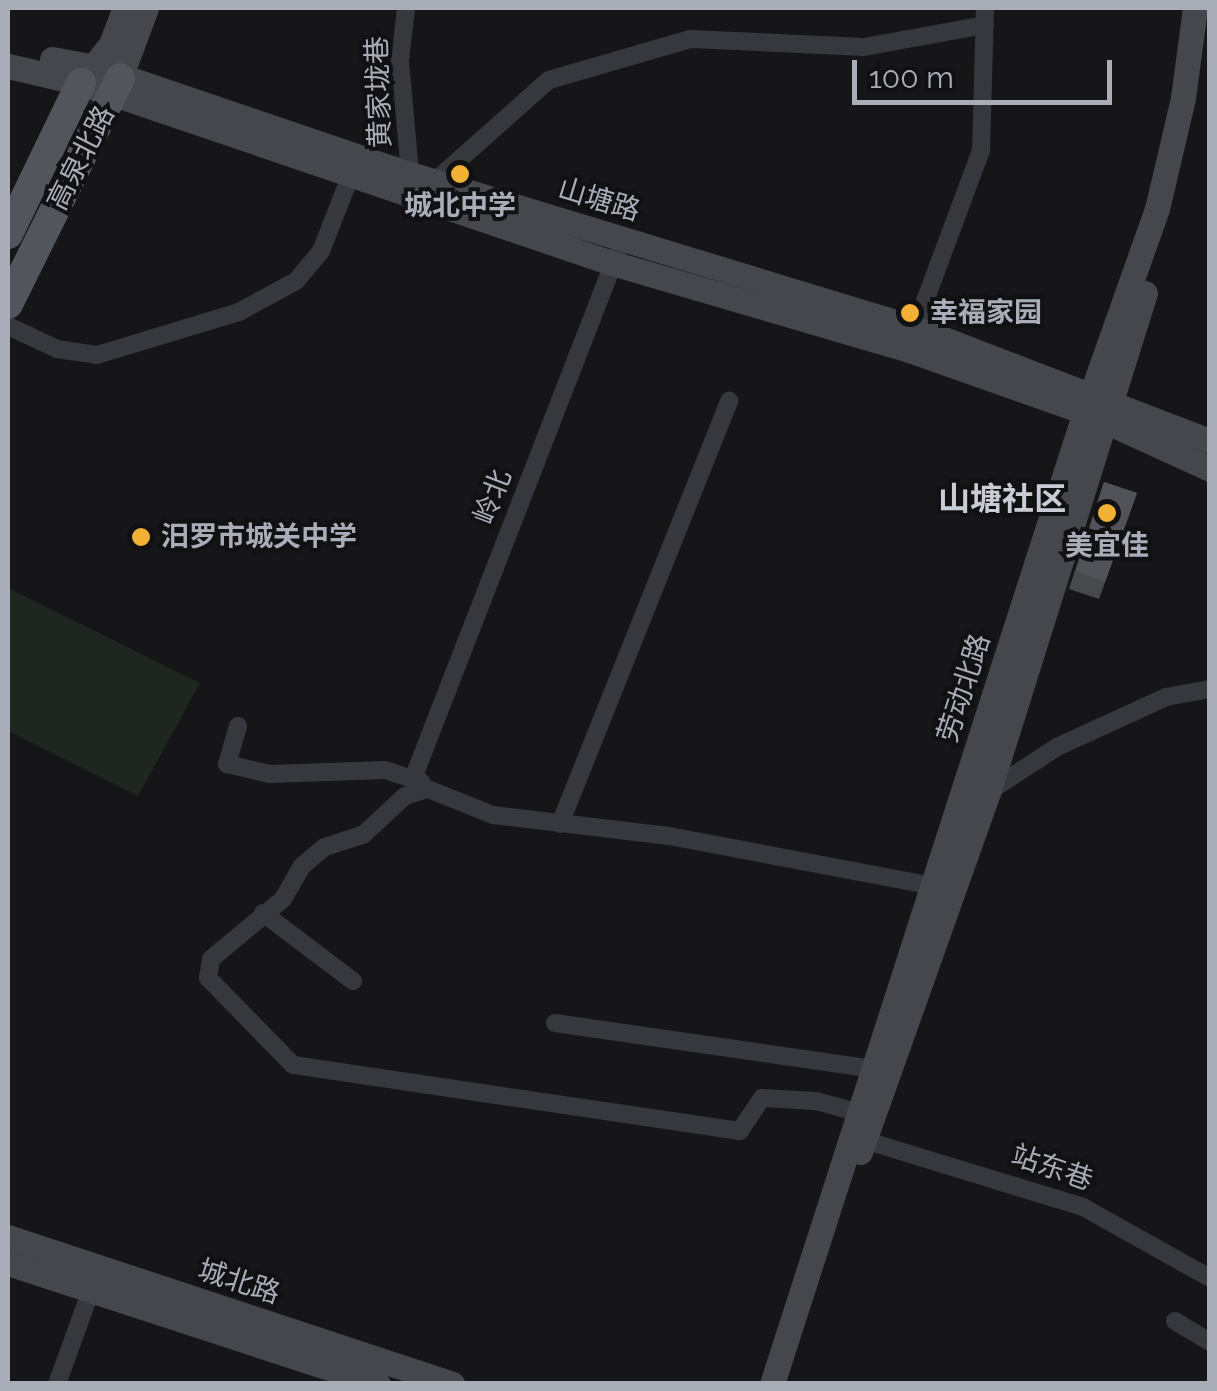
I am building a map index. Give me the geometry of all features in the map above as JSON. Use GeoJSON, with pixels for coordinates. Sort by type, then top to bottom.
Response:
{"type":"FeatureCollection","features":[{"type":"Feature","properties":{"kind":"main road","name":"高泉北路"},"geometry":{"type":"LineString","coordinates":[[8,234],[102,81]]}},
{"type":"Feature","properties":{"kind":"main road","name":"高泉北路"},"geometry":{"type":"LineString","coordinates":[[8,304],[102,81]]}},
{"type":"Feature","properties":{"kind":"street","name":"高泉北路"},"geometry":{"type":"LineString","coordinates":[[102,81],[124,8]]}},
{"type":"Feature","properties":{"kind":"street","name":"高泉北路"},"geometry":{"type":"LineString","coordinates":[[102,81],[146,8]]}},
{"type":"Feature","properties":{"kind":"street","name":"黄家垅巷"},"geometry":{"type":"LineString","coordinates":[[406,8],[400,62],[422,178]]}},
{"type":"Feature","properties":{"kind":"street","name":"劳动北路"},"geometry":{"type":"LineString","coordinates":[[786,1384],[879,1070],[943,888],[1157,209],[1183,98],[1195,8]]}},
{"type":"Feature","properties":{"kind":"street"},"geometry":{"type":"LineString","coordinates":[[422,178],[550,80],[672,44],[741,39],[864,47],[985,16],[982,151],[915,328]]}},
{"type":"Feature","properties":{"kind":"street","name":"劳动北路"},"geometry":{"type":"LineString","coordinates":[[943,888],[988,792],[1096,406],[1172,210],[1200,95],[1210,17]]}},
{"type":"Feature","properties":{"kind":"street","name":"山塘路"},"geometry":{"type":"LineString","coordinates":[[8,49],[915,328],[1165,435]]}},
{"type":"Feature","properties":{"kind":"street","name":"山塘路"},"geometry":{"type":"LineString","coordinates":[[8,66],[102,81],[350,177],[612,263],[1096,406]]}},
{"type":"Feature","properties":{"kind":"street"},"geometry":{"type":"LineString","coordinates":[[8,326],[57,349],[97,355],[239,312],[296,281],[309,266],[350,177]]}},
{"type":"Feature","properties":{"kind":"street","name":"岭北"},"geometry":{"type":"LineString","coordinates":[[421,782],[624,239]]}},
{"type":"Feature","properties":{"kind":"street"},"geometry":{"type":"LineString","coordinates":[[560,824],[728,401]]}},
{"type":"Feature","properties":{"kind":"street"},"geometry":{"type":"LineString","coordinates":[[1165,435],[1210,441]]}},
{"type":"Feature","properties":{"kind":"street"},"geometry":{"type":"LineString","coordinates":[[1165,435],[1210,468]]}},
{"type":"Feature","properties":{"kind":"street"},"geometry":{"type":"LineString","coordinates":[[988,792],[1057,746],[1166,696],[1210,689]]}},
{"type":"Feature","properties":{"kind":"street"},"geometry":{"type":"LineString","coordinates":[[238,726],[227,764],[270,774],[385,770],[493,815],[669,836],[943,888]]}},
{"type":"Feature","properties":{"kind":"street"},"geometry":{"type":"LineString","coordinates":[[354,982],[263,913],[325,847],[363,835],[421,782]]}},
{"type":"Feature","properties":{"kind":"street","name":"站东巷"},"geometry":{"type":"LineString","coordinates":[[263,913],[211,959],[208,978],[293,1065],[740,1131],[762,1098],[816,1101],[1083,1207],[1210,1278]]}},
{"type":"Feature","properties":{"kind":"street"},"geometry":{"type":"LineString","coordinates":[[555,1023],[879,1070]]}},
{"type":"Feature","properties":{"kind":"street","name":"劳动北路"},"geometry":{"type":"LineString","coordinates":[[772,1384],[865,1123]]}},
{"type":"Feature","properties":{"kind":"street","name":"城北路"},"geometry":{"type":"LineString","coordinates":[[8,1237],[452,1384]]}},
{"type":"Feature","properties":{"kind":"street","name":"城北路"},"geometry":{"type":"LineString","coordinates":[[8,1263],[378,1384]]}},
{"type":"Feature","properties":{"kind":"street"},"geometry":{"type":"LineString","coordinates":[[58,1384],[92,1290]]}},
{"type":"Feature","properties":{"kind":"street"},"geometry":{"type":"LineString","coordinates":[[1175,1321],[1210,1342]]}},
{"type":"Feature","properties":{"kind":"shaded area"},"geometry":{"type":"Polygon","coordinates":[[[8,588],[200,683],[138,796],[8,731],[8,588]]]}},
{"type":"Feature","properties":{"kind":"building"},"geometry":{"type":"Polygon","coordinates":[[[1104,482],[1137,493],[1105,582],[1076,571],[1104,482]]]}},
{"type":"Feature","properties":{"kind":"place","name":"城北中学"},"geometry":{"type":"Point","coordinates":[460,174]}},
{"type":"Feature","properties":{"kind":"place","name":"幸福家园"},"geometry":{"type":"Point","coordinates":[910,313]}},
{"type":"Feature","properties":{"kind":"place","name":"美宜佳"},"geometry":{"type":"Point","coordinates":[1107,513]}},
{"type":"Feature","properties":{"kind":"place","name":"汨罗市城关中学"},"geometry":{"type":"Point","coordinates":[141,537]}},
{"type":"Feature","properties":{"kind":"district","name":"山塘社区"},"geometry":{"type":"Point","coordinates":[1002,499]}}]}
